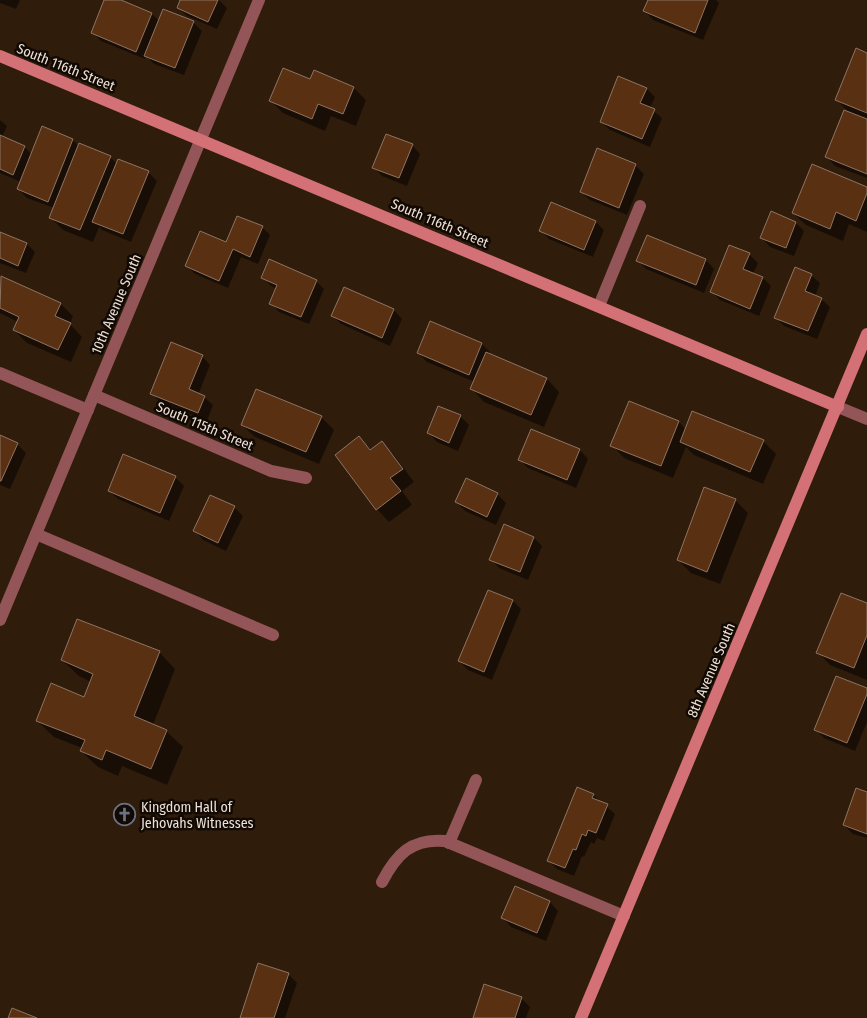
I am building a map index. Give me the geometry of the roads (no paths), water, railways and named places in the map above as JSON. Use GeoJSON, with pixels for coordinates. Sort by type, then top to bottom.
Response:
{"type":"FeatureCollection","features":[{"type":"Feature","properties":{"kind":"street","name":"10th Avenue South"},"geometry":{"type":"LineString","coordinates":[[0,620],[259,0]]}},
{"type":"Feature","properties":{"kind":"street","name":"South 116th Street"},"geometry":{"type":"LineString","coordinates":[[0,56],[867,419]]}},
{"type":"Feature","properties":{"kind":"street"},"geometry":{"type":"LineString","coordinates":[[599,306],[640,206]]}},
{"type":"Feature","properties":{"kind":"street","name":"8th Avenue South"},"geometry":{"type":"LineString","coordinates":[[581,1018],[867,334]]}},
{"type":"Feature","properties":{"kind":"street"},"geometry":{"type":"LineString","coordinates":[[0,373],[88,410]]}},
{"type":"Feature","properties":{"kind":"street","name":"South 115th Street"},"geometry":{"type":"LineString","coordinates":[[94,395],[271,470],[306,478]]}},
{"type":"Feature","properties":{"kind":"street"},"geometry":{"type":"LineString","coordinates":[[36,534],[273,635]]}},
{"type":"Feature","properties":{"kind":"street"},"geometry":{"type":"LineString","coordinates":[[449,843],[476,780]]}},
{"type":"Feature","properties":{"kind":"street"},"geometry":{"type":"LineString","coordinates":[[382,882],[392,862],[407,850],[422,843],[438,841],[449,843],[624,916]]}},
{"type":"Feature","properties":{"kind":"place","name":"Kingdom Hall of Jehovahs Witnesses"},"geometry":{"type":"Point","coordinates":[125,815]}}]}
